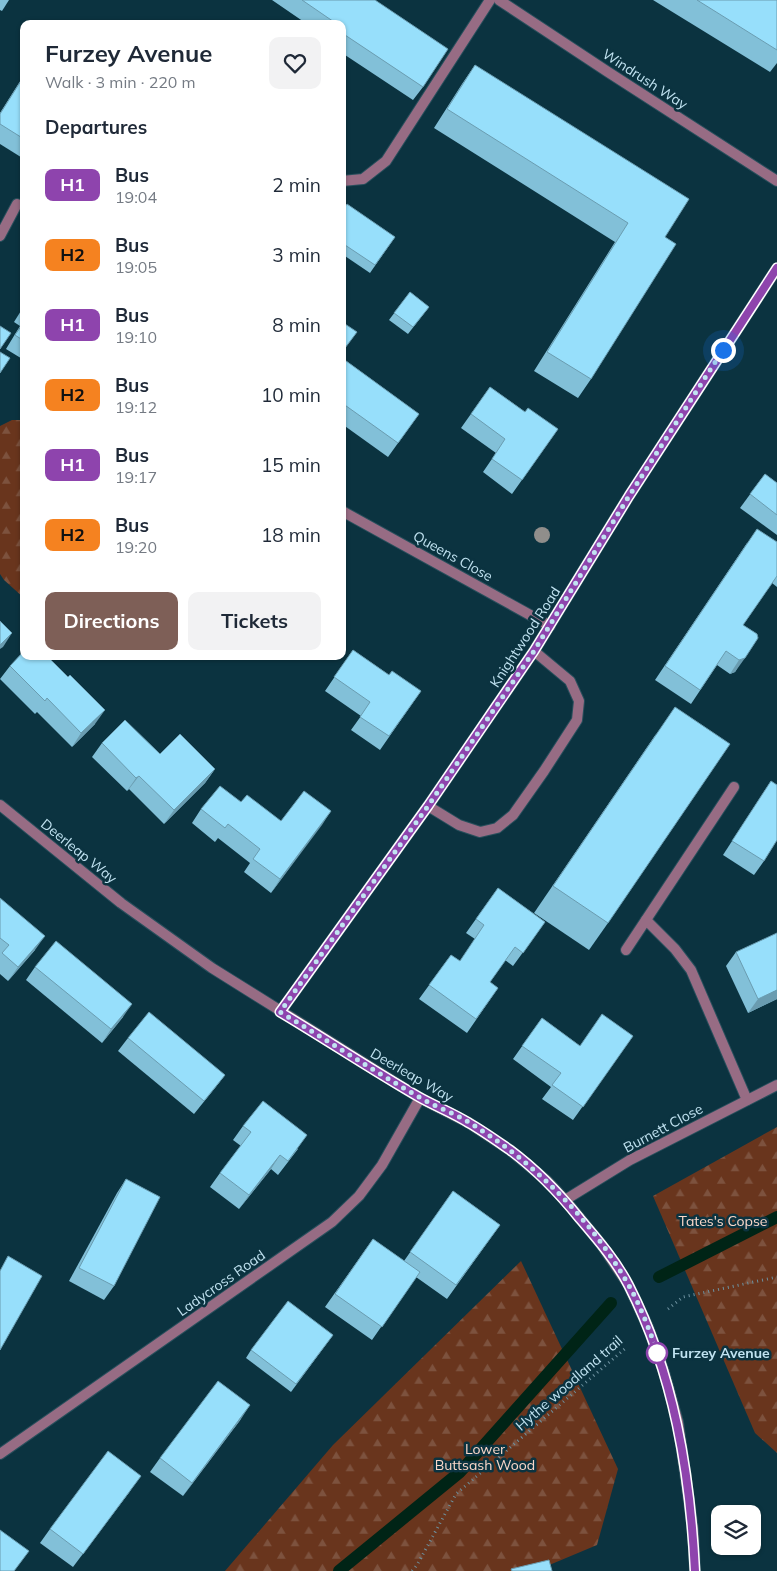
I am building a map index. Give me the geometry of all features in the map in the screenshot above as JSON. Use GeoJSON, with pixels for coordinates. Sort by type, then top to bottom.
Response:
{"type":"FeatureCollection","features":[{"type":"Feature","properties":{"kind":"street"},"geometry":{"type":"LineString","coordinates":[[346,180],[363,178],[386,161],[490,0]]}},
{"type":"Feature","properties":{"kind":"street","name":"Windrush Way"},"geometry":{"type":"LineString","coordinates":[[498,0],[777,180]]}},
{"type":"Feature","properties":{"kind":"street"},"geometry":{"type":"LineString","coordinates":[[0,236],[17,204]]}},
{"type":"Feature","properties":{"kind":"street","name":"Knightwood Road"},"geometry":{"type":"LineString","coordinates":[[280,1012],[428,806],[534,651],[629,496],[777,268]]}},
{"type":"Feature","properties":{"kind":"street","name":"Queens Close"},"geometry":{"type":"LineString","coordinates":[[346,513],[550,626]]}},
{"type":"Feature","properties":{"kind":"street"},"geometry":{"type":"LineString","coordinates":[[428,806],[459,825],[480,832],[497,828],[513,815],[544,771],[577,720],[579,701],[570,681],[534,651]]}},
{"type":"Feature","properties":{"kind":"street"},"geometry":{"type":"LineString","coordinates":[[626,950],[734,787]]}},
{"type":"Feature","properties":{"kind":"street","name":"Deerleap Way"},"geometry":{"type":"LineString","coordinates":[[0,805],[121,903],[212,968],[420,1098],[469,1123],[510,1150],[546,1180],[565,1200],[601,1244],[628,1284],[648,1326],[664,1372],[678,1422],[693,1530],[695,1571]]}},
{"type":"Feature","properties":{"kind":"street"},"geometry":{"type":"LineString","coordinates":[[646,920],[676,948],[691,970],[747,1100]]}},
{"type":"Feature","properties":{"kind":"street","name":"Burnett Close"},"geometry":{"type":"LineString","coordinates":[[565,1200],[630,1160],[777,1085]]}},
{"type":"Feature","properties":{"kind":"street","name":"Ladycross Road"},"geometry":{"type":"LineString","coordinates":[[0,1454],[332,1222],[359,1196],[382,1165],[420,1098]]}},
{"type":"Feature","properties":{"kind":"path","name":"Hythe woodland trail"},"geometry":{"type":"LineString","coordinates":[[412,1571],[456,1494],[683,1297],[777,1277]]}},
{"type":"Feature","properties":{"kind":"green space"},"geometry":{"type":"Polygon","coordinates":[[[12,420],[20,420],[20,594],[0,574],[0,426],[12,420]]]}},
{"type":"Feature","properties":{"kind":"green space","name":"Tates's Copse"},"geometry":{"type":"Polygon","coordinates":[[[777,1127],[777,1453],[755,1433],[653,1196],[777,1127]]]}},
{"type":"Feature","properties":{"kind":"green space","name":"Lower Buttsash Wood"},"geometry":{"type":"Polygon","coordinates":[[[521,1261],[618,1469],[597,1545],[535,1571],[225,1571],[333,1445],[521,1261]]]}},
{"type":"Feature","properties":{"kind":"building"},"geometry":{"type":"Polygon","coordinates":[[[302,0],[375,0],[448,49],[423,87],[346,36],[346,20],[331,20],[302,0]]]}},
{"type":"Feature","properties":{"kind":"building"},"geometry":{"type":"Polygon","coordinates":[[[697,0],[777,0],[777,50],[697,0]]]}},
{"type":"Feature","properties":{"kind":"building"},"geometry":{"type":"Polygon","coordinates":[[[475,65],[689,199],[665,237],[676,244],[591,379],[547,352],[628,223],[447,109],[475,65]]]}},
{"type":"Feature","properties":{"kind":"building"},"geometry":{"type":"Polygon","coordinates":[[[20,82],[20,136],[0,124],[0,114],[20,82]]]}},
{"type":"Feature","properties":{"kind":"building"},"geometry":{"type":"Polygon","coordinates":[[[347,204],[395,237],[375,265],[346,246],[347,204]]]}},
{"type":"Feature","properties":{"kind":"building"},"geometry":{"type":"Polygon","coordinates":[[[410,292],[429,307],[413,327],[394,313],[410,292]]]}},
{"type":"Feature","properties":{"kind":"building"},"geometry":{"type":"Polygon","coordinates":[[[346,325],[357,332],[346,347],[346,325]]]}},
{"type":"Feature","properties":{"kind":"building"},"geometry":{"type":"Polygon","coordinates":[[[0,326],[11,333],[0,349],[0,326]]]}},
{"type":"Feature","properties":{"kind":"building"},"geometry":{"type":"Polygon","coordinates":[[[20,328],[20,338],[15,335],[20,328]]]}},
{"type":"Feature","properties":{"kind":"building"},"geometry":{"type":"Polygon","coordinates":[[[0,352],[10,358],[0,373],[0,352]]]}},
{"type":"Feature","properties":{"kind":"building"},"geometry":{"type":"Polygon","coordinates":[[[346,361],[419,414],[398,443],[346,406],[346,361]]]}},
{"type":"Feature","properties":{"kind":"building"},"geometry":{"type":"Polygon","coordinates":[[[490,387],[525,412],[528,408],[558,429],[522,480],[492,459],[505,439],[471,414],[490,387]]]}},
{"type":"Feature","properties":{"kind":"building"},"geometry":{"type":"Polygon","coordinates":[[[765,474],[777,483],[777,515],[750,494],[765,474]]]}},
{"type":"Feature","properties":{"kind":"building"},"geometry":{"type":"Polygon","coordinates":[[[757,529],[777,542],[777,576],[743,625],[757,634],[758,638],[745,658],[739,660],[726,651],[700,690],[665,666],[757,529]]]}},
{"type":"Feature","properties":{"kind":"building"},"geometry":{"type":"Polygon","coordinates":[[[0,621],[12,633],[0,645],[0,621]]]}},
{"type":"Feature","properties":{"kind":"building"},"geometry":{"type":"Polygon","coordinates":[[[353,650],[389,675],[392,671],[421,691],[389,736],[360,717],[370,702],[334,677],[353,650]]]}},
{"type":"Feature","properties":{"kind":"building"},"geometry":{"type":"Polygon","coordinates":[[[20,655],[20,660],[51,660],[68,677],[70,675],[105,710],[81,733],[47,698],[45,701],[10,666],[20,655]]]}},
{"type":"Feature","properties":{"kind":"building"},"geometry":{"type":"Polygon","coordinates":[[[675,707],[730,744],[608,923],[553,886],[675,707]]]}},
{"type":"Feature","properties":{"kind":"building"},"geometry":{"type":"Polygon","coordinates":[[[125,720],[160,754],[180,734],[215,769],[174,810],[139,776],[136,778],[102,743],[125,720]]]}},
{"type":"Feature","properties":{"kind":"building"},"geometry":{"type":"Polygon","coordinates":[[[771,781],[777,785],[777,840],[764,861],[732,841],[771,781]]]}},
{"type":"Feature","properties":{"kind":"building"},"geometry":{"type":"Polygon","coordinates":[[[220,786],[241,802],[247,795],[281,821],[304,791],[331,811],[280,879],[253,859],[260,849],[228,824],[225,828],[201,809],[220,786]]]}},
{"type":"Feature","properties":{"kind":"building"},"geometry":{"type":"Polygon","coordinates":[[[498,888],[545,922],[523,953],[515,947],[490,982],[498,988],[476,1019],[429,985],[451,955],[460,961],[484,925],[476,919],[498,888]]]}},
{"type":"Feature","properties":{"kind":"building"},"geometry":{"type":"Polygon","coordinates":[[[0,898],[45,936],[18,967],[2,953],[9,945],[0,938],[0,898]]]}},
{"type":"Feature","properties":{"kind":"building"},"geometry":{"type":"Polygon","coordinates":[[[777,933],[777,990],[758,999],[736,952],[777,933]]]}},
{"type":"Feature","properties":{"kind":"building"},"geometry":{"type":"Polygon","coordinates":[[[56,941],[132,1004],[111,1029],[35,967],[56,941]]]}},
{"type":"Feature","properties":{"kind":"building"},"geometry":{"type":"Polygon","coordinates":[[[149,1012],[225,1075],[204,1101],[128,1038],[149,1012]]]}},
{"type":"Feature","properties":{"kind":"building"},"geometry":{"type":"Polygon","coordinates":[[[602,1014],[633,1036],[583,1107],[552,1085],[561,1073],[522,1046],[542,1018],[580,1046],[602,1014]]]}},
{"type":"Feature","properties":{"kind":"building"},"geometry":{"type":"Polygon","coordinates":[[[263,1101],[307,1135],[288,1161],[280,1155],[249,1195],[220,1173],[251,1132],[243,1126],[263,1101]]]}},
{"type":"Feature","properties":{"kind":"building"},"geometry":{"type":"Polygon","coordinates":[[[126,1179],[160,1197],[114,1286],[79,1268],[126,1179]]]}},
{"type":"Feature","properties":{"kind":"building"},"geometry":{"type":"Polygon","coordinates":[[[453,1191],[500,1225],[456,1285],[410,1252],[453,1191]]]}},
{"type":"Feature","properties":{"kind":"building"},"geometry":{"type":"Polygon","coordinates":[[[373,1239],[420,1272],[382,1327],[335,1294],[373,1239]]]}},
{"type":"Feature","properties":{"kind":"building"},"geometry":{"type":"Polygon","coordinates":[[[8,1256],[42,1276],[0,1350],[0,1271],[8,1256]]]}},
{"type":"Feature","properties":{"kind":"building"},"geometry":{"type":"Polygon","coordinates":[[[288,1301],[333,1335],[296,1384],[251,1350],[288,1301]]]}},
{"type":"Feature","properties":{"kind":"building"},"geometry":{"type":"Polygon","coordinates":[[[218,1381],[250,1405],[192,1483],[160,1458],[218,1381]]]}},
{"type":"Feature","properties":{"kind":"building"},"geometry":{"type":"Polygon","coordinates":[[[108,1451],[141,1476],[83,1554],[50,1529],[108,1451]]]}},
{"type":"Feature","properties":{"kind":"building"},"geometry":{"type":"Polygon","coordinates":[[[0,1530],[29,1551],[14,1571],[0,1571],[0,1530]]]}},
{"type":"Feature","properties":{"kind":"building"},"geometry":{"type":"Polygon","coordinates":[[[549,1560],[552,1571],[512,1571],[511,1569],[549,1560]]]}},
{"type":"Feature","properties":{"kind":"waterway"},"geometry":{"type":"LineString","coordinates":[[659,1277],[777,1217]]}},
{"type":"Feature","properties":{"kind":"waterway"},"geometry":{"type":"LineString","coordinates":[[339,1571],[460,1472],[611,1303]]}},
{"type":"Feature","properties":{"kind":"bus line","name":"H1"},"geometry":{"type":"LineString","coordinates":[[695,1571],[693,1530],[678,1422],[664,1372],[648,1326],[628,1284],[601,1244],[546,1180],[510,1150],[469,1123],[420,1098],[280,1012],[428,806],[534,651],[629,496],[777,268]]}},
{"type":"Feature","properties":{"kind":"place","name":"Furzey Avenue"},"geometry":{"type":"Point","coordinates":[657,1353]}},
{"type":"Feature","properties":{"kind":"route"},"geometry":{"type":"LineString","coordinates":[[657,1353],[659,1357],[648,1326],[628,1284],[601,1244],[546,1180],[510,1150],[469,1123],[420,1098],[280,1012],[428,806],[534,651],[629,496],[723,350]]}}]}
